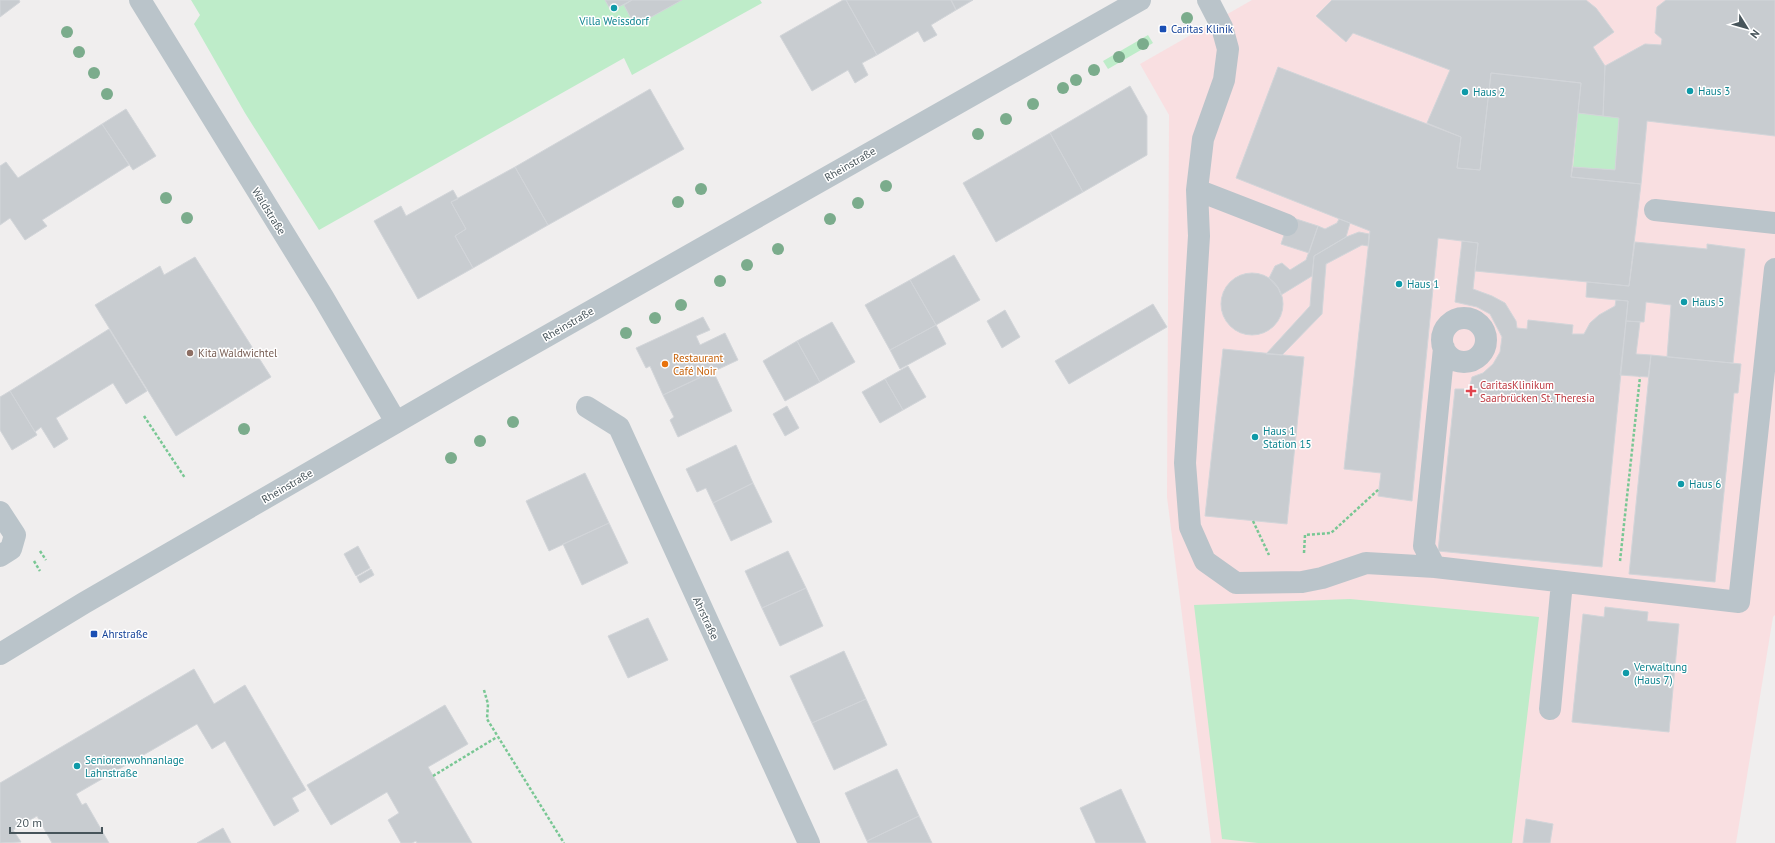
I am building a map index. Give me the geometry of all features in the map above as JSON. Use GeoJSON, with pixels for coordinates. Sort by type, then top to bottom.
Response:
{"type":"FeatureCollection","features":[{"type":"Feature","properties":{"kind":"street","name":"Waldstraße"},"geometry":{"type":"LineString","coordinates":[[140,0],[323,297],[396,422]]}},
{"type":"Feature","properties":{"kind":"street","name":"Rheinstraße"},"geometry":{"type":"LineString","coordinates":[[0,654],[84,603],[396,422],[1140,0]]}},
{"type":"Feature","properties":{"kind":"street"},"geometry":{"type":"LineString","coordinates":[[1208,0],[1222,27],[1228,49],[1224,80],[1202,139],[1197,190],[1200,236],[1184,463],[1190,527],[1205,561],[1236,583],[1292,582],[1322,578],[1366,563],[1435,567],[1739,602],[1775,269]]}},
{"type":"Feature","properties":{"kind":"street"},"geometry":{"type":"LineString","coordinates":[[1197,190],[1287,225]]}},
{"type":"Feature","properties":{"kind":"street"},"geometry":{"type":"LineString","coordinates":[[1654,210],[1775,223]]}},
{"type":"Feature","properties":{"kind":"street"},"geometry":{"type":"LineString","coordinates":[[1435,567],[1424,546],[1440,380],[1451,355]]}},
{"type":"Feature","properties":{"kind":"street","name":"Ahrstraße"},"geometry":{"type":"LineString","coordinates":[[587,407],[619,427],[809,843]]}},
{"type":"Feature","properties":{"kind":"street"},"geometry":{"type":"LineString","coordinates":[[0,512],[15,535],[11,549],[0,556]]}},
{"type":"Feature","properties":{"kind":"street"},"geometry":{"type":"LineString","coordinates":[[1550,709],[1562,582]]}},
{"type":"Feature","properties":{"kind":"path"},"geometry":{"type":"LineString","coordinates":[[1618,588],[1640,377]]}},
{"type":"Feature","properties":{"kind":"path"},"geometry":{"type":"LineString","coordinates":[[144,416],[185,478]]}},
{"type":"Feature","properties":{"kind":"path"},"geometry":{"type":"LineString","coordinates":[[1292,582],[1305,535],[1331,533],[1379,489]]}},
{"type":"Feature","properties":{"kind":"path"},"geometry":{"type":"LineString","coordinates":[[1253,521],[1292,582]]}},
{"type":"Feature","properties":{"kind":"path"},"geometry":{"type":"LineString","coordinates":[[42,555],[46,560]]}},
{"type":"Feature","properties":{"kind":"path"},"geometry":{"type":"LineString","coordinates":[[484,690],[488,704],[487,719],[564,843]]}},
{"type":"Feature","properties":{"kind":"path"},"geometry":{"type":"LineString","coordinates":[[433,776],[497,737]]}},
{"type":"Feature","properties":{"kind":"shaded area","name":"CaritasKlinikum Saarbrücken St. Theresia"},"geometry":{"type":"Polygon","coordinates":[[[1252,0],[1775,0],[1775,615],[1773,617],[1736,843],[1211,843],[1167,497],[1169,115],[1140,64],[1252,0]]]}},
{"type":"Feature","properties":{"kind":"green space"},"geometry":{"type":"Polygon","coordinates":[[[191,0],[760,0],[762,3],[632,75],[624,58],[319,230],[245,113],[194,24],[200,15],[191,0]]]}},
{"type":"Feature","properties":{"kind":"green space"},"geometry":{"type":"Polygon","coordinates":[[[1148,35],[1153,43],[1108,69],[1103,61],[1148,35]]]}},
{"type":"Feature","properties":{"kind":"green space"},"geometry":{"type":"Polygon","coordinates":[[[1578,113],[1619,118],[1615,170],[1573,167],[1578,113]]]}},
{"type":"Feature","properties":{"kind":"green space"},"geometry":{"type":"Polygon","coordinates":[[[1350,599],[1539,617],[1512,843],[1258,843],[1222,839],[1194,605],[1350,599]]]}},
{"type":"Feature","properties":{"kind":"building"},"geometry":{"type":"Polygon","coordinates":[[[0,0],[19,0],[20,2],[0,17],[0,0]]]}},
{"type":"Feature","properties":{"kind":"building","name":"Villa Weissdorf"},"geometry":{"type":"Polygon","coordinates":[[[605,0],[632,0],[611,11],[605,0]]]}},
{"type":"Feature","properties":{"kind":"building"},"geometry":{"type":"Polygon","coordinates":[[[632,0],[682,0],[635,26],[624,5],[632,0]]]}},
{"type":"Feature","properties":{"kind":"building"},"geometry":{"type":"Polygon","coordinates":[[[843,0],[846,0],[877,55],[862,63],[868,75],[855,83],[848,70],[812,91],[780,36],[843,0]]]}},
{"type":"Feature","properties":{"kind":"building"},"geometry":{"type":"Polygon","coordinates":[[[846,0],[951,0],[956,10],[931,25],[937,35],[924,42],[918,31],[877,55],[846,0]]]}},
{"type":"Feature","properties":{"kind":"building"},"geometry":{"type":"Polygon","coordinates":[[[951,0],[973,0],[956,10],[951,0]]]}},
{"type":"Feature","properties":{"kind":"building","name":"Haus 2"},"geometry":{"type":"Polygon","coordinates":[[[1332,0],[1586,0],[1596,8],[1614,32],[1593,47],[1605,66],[1603,116],[1578,113],[1581,83],[1491,73],[1480,170],[1457,168],[1461,137],[1427,123],[1450,70],[1353,33],[1346,42],[1316,16],[1332,0]]]}},
{"type":"Feature","properties":{"kind":"building","name":"Haus 3"},"geometry":{"type":"Polygon","coordinates":[[[1666,0],[1775,0],[1775,136],[1647,121],[1641,184],[1571,177],[1573,167],[1615,170],[1619,118],[1603,116],[1605,66],[1645,44],[1661,45],[1662,39],[1655,33],[1657,7],[1666,0]]]}},
{"type":"Feature","properties":{"kind":"building","name":"Haus 1"},"geometry":{"type":"Polygon","coordinates":[[[1278,67],[1461,137],[1457,168],[1480,170],[1491,73],[1581,83],[1571,177],[1641,184],[1629,286],[1475,271],[1478,243],[1438,238],[1412,501],[1378,496],[1381,473],[1344,469],[1370,231],[1236,178],[1278,67]]]}},
{"type":"Feature","properties":{"kind":"building"},"geometry":{"type":"Polygon","coordinates":[[[1130,86],[1147,116],[1147,155],[1083,192],[1050,133],[1130,86]]]}},
{"type":"Feature","properties":{"kind":"building"},"geometry":{"type":"Polygon","coordinates":[[[650,89],[684,149],[548,225],[515,167],[650,89]]]}},
{"type":"Feature","properties":{"kind":"building"},"geometry":{"type":"Polygon","coordinates":[[[126,109],[156,156],[133,170],[102,124],[126,109]]]}},
{"type":"Feature","properties":{"kind":"building"},"geometry":{"type":"Polygon","coordinates":[[[102,124],[129,165],[42,220],[47,226],[25,240],[10,218],[0,225],[0,166],[6,162],[18,178],[102,124]]]}},
{"type":"Feature","properties":{"kind":"building"},"geometry":{"type":"Polygon","coordinates":[[[1050,133],[1083,192],[996,242],[963,183],[1050,133]]]}},
{"type":"Feature","properties":{"kind":"building"},"geometry":{"type":"Polygon","coordinates":[[[515,167],[548,225],[473,268],[455,236],[466,229],[451,202],[515,167]]]}},
{"type":"Feature","properties":{"kind":"building"},"geometry":{"type":"Polygon","coordinates":[[[453,190],[458,199],[451,202],[466,229],[455,236],[473,268],[418,299],[374,221],[401,206],[406,216],[453,190]]]}},
{"type":"Feature","properties":{"kind":"building"},"geometry":{"type":"Polygon","coordinates":[[[1290,217],[1318,226],[1309,253],[1281,244],[1290,217]]]}},
{"type":"Feature","properties":{"kind":"building"},"geometry":{"type":"Polygon","coordinates":[[[1339,219],[1350,223],[1346,237],[1314,256],[1312,276],[1281,295],[1278,288],[1269,278],[1275,266],[1282,263],[1290,270],[1306,260],[1318,226],[1325,229],[1337,223],[1339,219]]]}},
{"type":"Feature","properties":{"kind":"building"},"geometry":{"type":"Polygon","coordinates":[[[1359,232],[1369,234],[1368,246],[1362,245],[1326,264],[1322,314],[1282,355],[1266,354],[1310,306],[1314,256],[1346,237],[1359,232]]]}},
{"type":"Feature","properties":{"kind":"building","name":"Haus 1"},"geometry":{"type":"Polygon","coordinates":[[[1462,241],[1478,243],[1473,289],[1492,296],[1505,303],[1516,321],[1517,328],[1527,329],[1528,320],[1573,325],[1572,334],[1584,334],[1590,323],[1599,315],[1615,306],[1616,300],[1628,301],[1602,567],[1438,551],[1455,389],[1469,389],[1472,377],[1483,373],[1493,364],[1500,352],[1502,337],[1490,314],[1477,307],[1455,302],[1462,241]]]}},
{"type":"Feature","properties":{"kind":"building","name":"Haus 5"},"geometry":{"type":"Polygon","coordinates":[[[1635,242],[1707,249],[1707,244],[1745,249],[1733,363],[1667,357],[1671,305],[1646,302],[1644,322],[1626,321],[1628,301],[1586,297],[1587,282],[1629,286],[1635,242]]]}},
{"type":"Feature","properties":{"kind":"building"},"geometry":{"type":"Polygon","coordinates":[[[954,255],[980,300],[936,325],[910,280],[954,255]]]}},
{"type":"Feature","properties":{"kind":"building","name":"Kita Waldwichtel"},"geometry":{"type":"Polygon","coordinates":[[[195,257],[271,377],[176,436],[95,305],[160,266],[164,275],[195,257]]]}},
{"type":"Feature","properties":{"kind":"building"},"geometry":{"type":"Polygon","coordinates":[[[1252,273],[1264,276],[1274,282],[1280,292],[1283,304],[1280,316],[1274,326],[1264,332],[1252,335],[1240,332],[1230,326],[1224,316],[1221,304],[1224,292],[1230,282],[1240,276],[1252,273]]]}},
{"type":"Feature","properties":{"kind":"building"},"geometry":{"type":"Polygon","coordinates":[[[910,280],[936,325],[890,350],[865,305],[910,280]]]}},
{"type":"Feature","properties":{"kind":"building"},"geometry":{"type":"Polygon","coordinates":[[[1153,304],[1167,327],[1069,384],[1055,361],[1153,304]]]}},
{"type":"Feature","properties":{"kind":"building"},"geometry":{"type":"Polygon","coordinates":[[[1005,310],[1020,337],[1002,348],[987,321],[1005,310]]]}},
{"type":"Feature","properties":{"kind":"building"},"geometry":{"type":"Polygon","coordinates":[[[703,317],[710,330],[696,336],[700,345],[725,333],[738,360],[663,395],[650,366],[646,368],[636,348],[703,317]]]}},
{"type":"Feature","properties":{"kind":"building"},"geometry":{"type":"Polygon","coordinates":[[[1626,321],[1640,322],[1636,354],[1651,355],[1648,377],[1620,375],[1626,321]]]}},
{"type":"Feature","properties":{"kind":"building"},"geometry":{"type":"Polygon","coordinates":[[[832,322],[855,362],[820,382],[797,341],[832,322]]]}},
{"type":"Feature","properties":{"kind":"building"},"geometry":{"type":"Polygon","coordinates":[[[936,325],[946,344],[900,369],[890,350],[936,325]]]}},
{"type":"Feature","properties":{"kind":"building"},"geometry":{"type":"Polygon","coordinates":[[[109,329],[147,391],[126,404],[113,383],[56,418],[68,439],[54,448],[41,427],[35,432],[10,391],[109,329]]]}},
{"type":"Feature","properties":{"kind":"building"},"geometry":{"type":"Polygon","coordinates":[[[797,341],[820,382],[785,401],[763,361],[797,341]]]}},
{"type":"Feature","properties":{"kind":"building","name":"Haus 1 Station 15"},"geometry":{"type":"Polygon","coordinates":[[[1223,349],[1304,357],[1287,524],[1205,516],[1223,349]]]}},
{"type":"Feature","properties":{"kind":"building","name":"Haus 6"},"geometry":{"type":"Polygon","coordinates":[[[1651,355],[1741,364],[1738,393],[1734,393],[1715,582],[1629,574],[1651,355]]]}},
{"type":"Feature","properties":{"kind":"building"},"geometry":{"type":"Polygon","coordinates":[[[908,366],[926,397],[903,410],[885,379],[908,366]]]}},
{"type":"Feature","properties":{"kind":"building"},"geometry":{"type":"Polygon","coordinates":[[[713,371],[732,411],[678,437],[670,420],[674,417],[663,395],[713,371]]]}},
{"type":"Feature","properties":{"kind":"building"},"geometry":{"type":"Polygon","coordinates":[[[885,379],[903,410],[880,423],[862,392],[885,379]]]}},
{"type":"Feature","properties":{"kind":"building"},"geometry":{"type":"Polygon","coordinates":[[[10,391],[37,435],[12,450],[0,430],[0,397],[10,391]]]}},
{"type":"Feature","properties":{"kind":"building"},"geometry":{"type":"Polygon","coordinates":[[[787,406],[799,428],[785,436],[773,414],[787,406]]]}},
{"type":"Feature","properties":{"kind":"building"},"geometry":{"type":"Polygon","coordinates":[[[736,445],[753,483],[713,503],[706,488],[697,492],[686,469],[736,445]]]}},
{"type":"Feature","properties":{"kind":"building"},"geometry":{"type":"Polygon","coordinates":[[[585,473],[609,523],[549,551],[526,501],[585,473]]]}},
{"type":"Feature","properties":{"kind":"building"},"geometry":{"type":"Polygon","coordinates":[[[753,483],[772,522],[731,541],[713,503],[753,483]]]}},
{"type":"Feature","properties":{"kind":"building"},"geometry":{"type":"Polygon","coordinates":[[[609,523],[628,563],[582,585],[563,544],[609,523]]]}},
{"type":"Feature","properties":{"kind":"building"},"geometry":{"type":"Polygon","coordinates":[[[358,546],[370,568],[356,576],[344,554],[358,546]]]}},
{"type":"Feature","properties":{"kind":"building"},"geometry":{"type":"Polygon","coordinates":[[[788,551],[806,588],[762,608],[745,571],[788,551]]]}},
{"type":"Feature","properties":{"kind":"building"},"geometry":{"type":"Polygon","coordinates":[[[371,569],[374,575],[360,583],[357,577],[371,569]]]}},
{"type":"Feature","properties":{"kind":"building"},"geometry":{"type":"Polygon","coordinates":[[[806,588],[823,626],[780,646],[762,608],[806,588]]]}},
{"type":"Feature","properties":{"kind":"building","name":"Verwaltung (Haus 7)"},"geometry":{"type":"Polygon","coordinates":[[[1605,607],[1648,612],[1647,621],[1679,624],[1669,732],[1572,722],[1583,614],[1604,617],[1605,607]]]}},
{"type":"Feature","properties":{"kind":"building"},"geometry":{"type":"Polygon","coordinates":[[[648,618],[668,660],[628,678],[608,636],[648,618]]]}},
{"type":"Feature","properties":{"kind":"building"},"geometry":{"type":"Polygon","coordinates":[[[844,651],[866,699],[812,723],[790,676],[844,651]]]}},
{"type":"Feature","properties":{"kind":"building","name":"Seniorenwohnanlage Lahnstraße"},"geometry":{"type":"Polygon","coordinates":[[[194,669],[214,704],[245,685],[306,790],[292,798],[299,811],[274,826],[225,741],[212,749],[197,724],[76,794],[82,805],[86,803],[109,843],[52,843],[37,816],[13,830],[21,842],[0,843],[0,783],[194,669]]]}},
{"type":"Feature","properties":{"kind":"building"},"geometry":{"type":"Polygon","coordinates":[[[866,699],[887,745],[834,770],[812,723],[866,699]]]}},
{"type":"Feature","properties":{"kind":"building"},"geometry":{"type":"Polygon","coordinates":[[[445,705],[468,744],[428,767],[472,843],[417,843],[416,841],[412,843],[401,843],[388,820],[399,813],[387,792],[331,825],[307,785],[445,705]]]}},
{"type":"Feature","properties":{"kind":"building"},"geometry":{"type":"Polygon","coordinates":[[[897,769],[919,816],[867,841],[845,793],[897,769]]]}},
{"type":"Feature","properties":{"kind":"building"},"geometry":{"type":"Polygon","coordinates":[[[1121,789],[1146,843],[1096,843],[1080,808],[1121,789]]]}},
{"type":"Feature","properties":{"kind":"building"},"geometry":{"type":"Polygon","coordinates":[[[919,816],[932,843],[868,843],[867,841],[919,816]]]}},
{"type":"Feature","properties":{"kind":"building"},"geometry":{"type":"Polygon","coordinates":[[[1526,819],[1553,824],[1550,843],[1523,843],[1526,819]]]}},
{"type":"Feature","properties":{"kind":"building"},"geometry":{"type":"Polygon","coordinates":[[[223,828],[231,843],[197,843],[223,828]]]}},
{"type":"Feature","properties":{"kind":"place","name":"Villa Weissdorf"},"geometry":{"type":"Point","coordinates":[614,8]}},
{"type":"Feature","properties":{"kind":"place","name":"Caritas Klinik"},"geometry":{"type":"Point","coordinates":[1163,29]}},
{"type":"Feature","properties":{"kind":"place","name":"Haus 3"},"geometry":{"type":"Point","coordinates":[1690,91]}},
{"type":"Feature","properties":{"kind":"place","name":"Haus 2"},"geometry":{"type":"Point","coordinates":[1465,92]}},
{"type":"Feature","properties":{"kind":"place","name":"Haus 1"},"geometry":{"type":"Point","coordinates":[1399,284]}},
{"type":"Feature","properties":{"kind":"place","name":"Haus 5"},"geometry":{"type":"Point","coordinates":[1684,302]}},
{"type":"Feature","properties":{"kind":"place","name":"Kita Waldwichtel"},"geometry":{"type":"Point","coordinates":[190,353]}},
{"type":"Feature","properties":{"kind":"place","name":"Restaurant Café Noir"},"geometry":{"type":"Point","coordinates":[665,364]}},
{"type":"Feature","properties":{"kind":"place","name":"CaritasKlinikum Saarbrücken St. Theresia"},"geometry":{"type":"Point","coordinates":[1471,391]}},
{"type":"Feature","properties":{"kind":"place","name":"Haus 1 Station 15"},"geometry":{"type":"Point","coordinates":[1255,437]}},
{"type":"Feature","properties":{"kind":"place","name":"Haus 6"},"geometry":{"type":"Point","coordinates":[1681,484]}},
{"type":"Feature","properties":{"kind":"place","name":"Ahrstraße"},"geometry":{"type":"Point","coordinates":[94,634]}},
{"type":"Feature","properties":{"kind":"place","name":"Verwaltung (Haus 7)"},"geometry":{"type":"Point","coordinates":[1626,673]}},
{"type":"Feature","properties":{"kind":"place","name":"Seniorenwohnanlage Lahnstraße"},"geometry":{"type":"Point","coordinates":[77,766]}}]}
